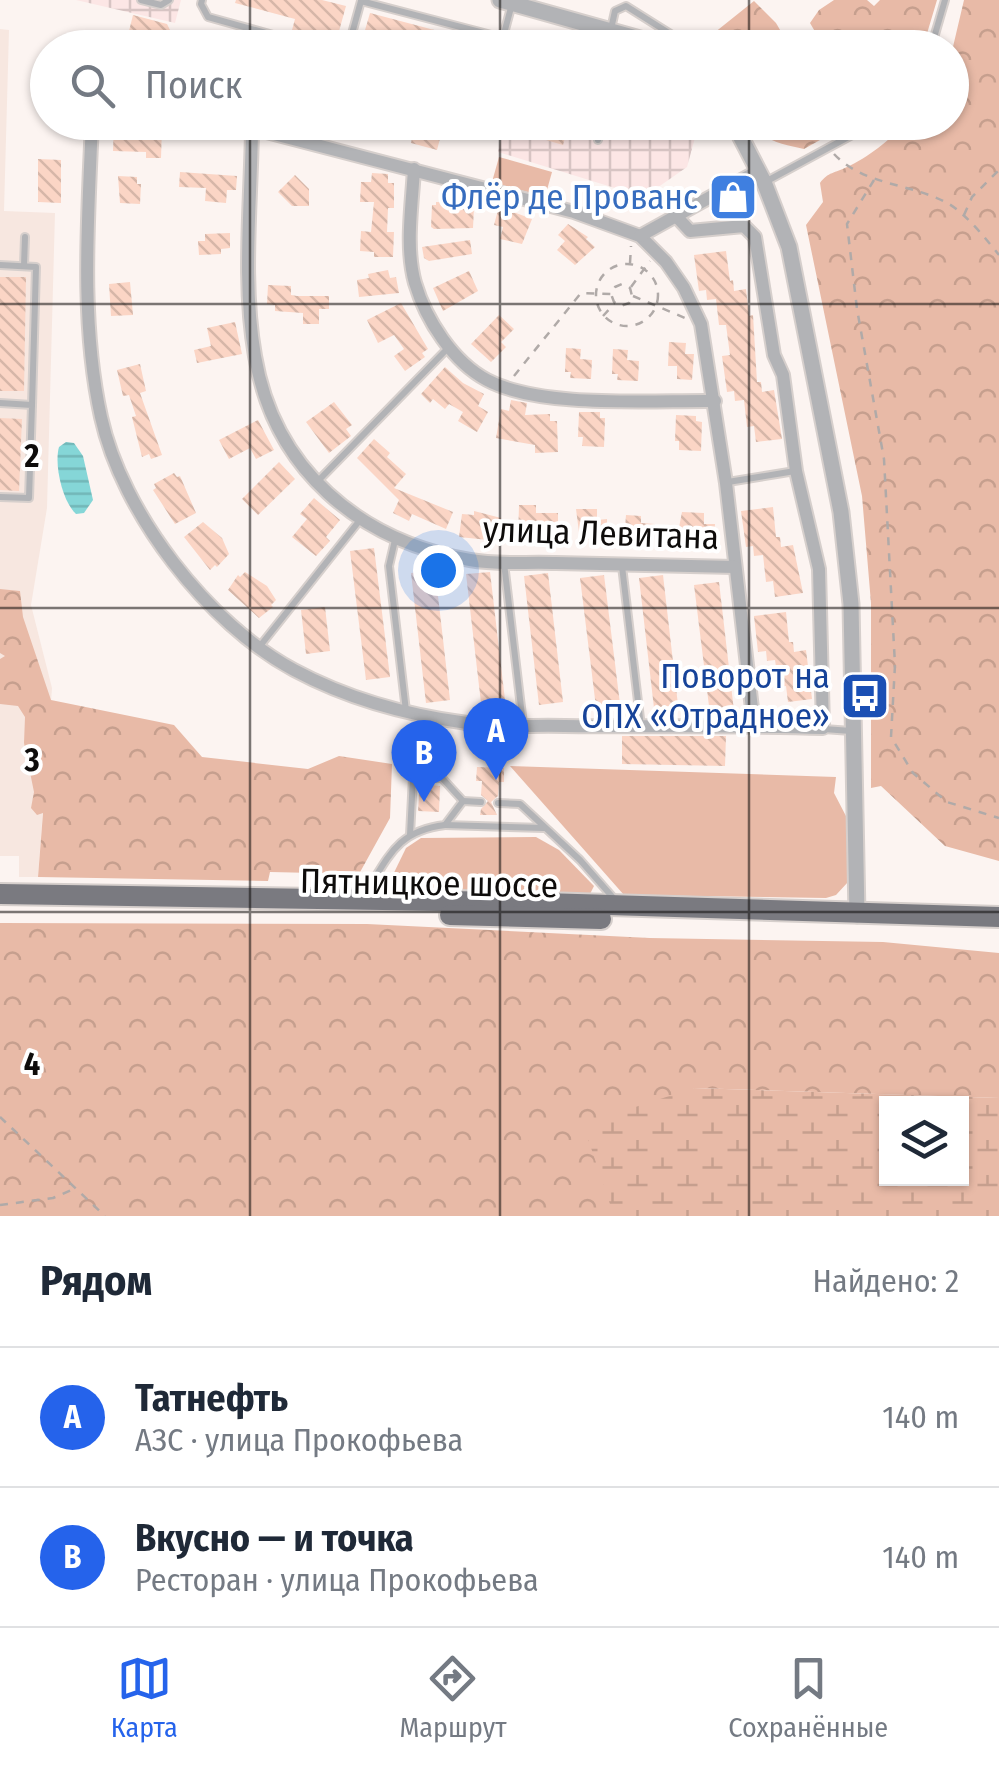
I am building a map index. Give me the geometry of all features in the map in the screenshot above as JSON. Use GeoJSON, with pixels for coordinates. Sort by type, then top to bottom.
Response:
{"type":"FeatureCollection","features":[{"type":"Feature","properties":{"kind":"main road","name":"Пятницкое шоссе"},"geometry":{"type":"LineString","coordinates":[[0,894],[999,917]]}},
{"type":"Feature","properties":{"kind":"main road","name":"Пятницкое шоссе"},"geometry":{"type":"LineString","coordinates":[[0,908],[772,923],[823,923],[857,915]]}},
{"type":"Feature","properties":{"kind":"street"},"geometry":{"type":"LineString","coordinates":[[506,2],[597,30]]}},
{"type":"Feature","properties":{"kind":"street"},"geometry":{"type":"LineString","coordinates":[[91,140],[87,285],[101,420],[116,466],[142,520],[185,578],[232,624],[292,669],[372,704],[471,724],[823,728],[819,570],[796,471],[783,375],[774,355],[755,237],[744,226],[690,231],[676,216]]}},
{"type":"Feature","properties":{"kind":"street","name":"улица Левитана"},"geometry":{"type":"LineString","coordinates":[[252,140],[249,304],[254,356],[264,400],[288,449],[316,483],[361,519],[396,539],[473,561],[735,567]]}},
{"type":"Feature","properties":{"kind":"street"},"geometry":{"type":"LineString","coordinates":[[297,140],[574,212],[636,234],[657,252],[684,288],[701,324],[726,483],[754,726]]}},
{"type":"Feature","properties":{"kind":"street"},"geometry":{"type":"LineString","coordinates":[[742,140],[790,246],[841,512],[851,604],[857,915]]}},
{"type":"Feature","properties":{"kind":"street"},"geometry":{"type":"LineString","coordinates":[[414,169],[410,244],[416,284],[434,325],[449,347],[486,379],[556,398],[715,402]]}},
{"type":"Feature","properties":{"kind":"street"},"geometry":{"type":"LineString","coordinates":[[636,234],[719,192],[761,176]]}},
{"type":"Feature","properties":{"kind":"lane"},"geometry":{"type":"LineString","coordinates":[[142,0],[161,5],[169,0]]}},
{"type":"Feature","properties":{"kind":"lane"},"geometry":{"type":"LineString","coordinates":[[202,0],[200,4],[208,17],[255,30]]}},
{"type":"Feature","properties":{"kind":"lane"},"geometry":{"type":"LineString","coordinates":[[936,30],[945,0]]}},
{"type":"Feature","properties":{"kind":"lane"},"geometry":{"type":"LineString","coordinates":[[353,30],[361,1],[458,30]]}},
{"type":"Feature","properties":{"kind":"lane"},"geometry":{"type":"LineString","coordinates":[[503,30],[506,2]]}},
{"type":"Feature","properties":{"kind":"lane"},"geometry":{"type":"LineString","coordinates":[[619,30],[615,10],[626,6],[664,30]]}},
{"type":"Feature","properties":{"kind":"lane"},"geometry":{"type":"LineString","coordinates":[[761,176],[845,140]]}},
{"type":"Feature","properties":{"kind":"lane"},"geometry":{"type":"LineString","coordinates":[[24,266],[25,237]]}},
{"type":"Feature","properties":{"kind":"lane"},"geometry":{"type":"LineString","coordinates":[[0,265],[36,266],[29,498],[0,497]]}},
{"type":"Feature","properties":{"kind":"lane"},"geometry":{"type":"LineString","coordinates":[[316,483],[449,347]]}},
{"type":"Feature","properties":{"kind":"lane"},"geometry":{"type":"LineString","coordinates":[[0,403],[32,404]]}},
{"type":"Feature","properties":{"kind":"lane"},"geometry":{"type":"LineString","coordinates":[[726,483],[796,471]]}},
{"type":"Feature","properties":{"kind":"lane"},"geometry":{"type":"LineString","coordinates":[[260,646],[361,519]]}},
{"type":"Feature","properties":{"kind":"lane"},"geometry":{"type":"LineString","coordinates":[[396,539],[390,566],[406,712]]}},
{"type":"Feature","properties":{"kind":"lane"},"geometry":{"type":"LineString","coordinates":[[504,562],[523,725]]}},
{"type":"Feature","properties":{"kind":"lane"},"geometry":{"type":"LineString","coordinates":[[622,564],[642,726]]}},
{"type":"Feature","properties":{"kind":"lane"},"geometry":{"type":"LineString","coordinates":[[823,728],[853,731]]}},
{"type":"Feature","properties":{"kind":"lane"},"geometry":{"type":"LineString","coordinates":[[410,835],[412,777],[442,778],[462,801],[481,802]]}},
{"type":"Feature","properties":{"kind":"lane"},"geometry":{"type":"LineString","coordinates":[[445,825],[462,801]]}},
{"type":"Feature","properties":{"kind":"lane"},"geometry":{"type":"LineString","coordinates":[[498,803],[520,804],[580,860],[620,906]]}},
{"type":"Feature","properties":{"kind":"lane"},"geometry":{"type":"LineString","coordinates":[[361,900],[399,842],[421,828],[546,828]]}},
{"type":"Feature","properties":{"kind":"path"},"geometry":{"type":"LineString","coordinates":[[830,149],[842,162],[874,180],[890,182],[951,205],[999,255]]}},
{"type":"Feature","properties":{"kind":"path"},"geometry":{"type":"LineString","coordinates":[[963,217],[972,196],[999,170]]}},
{"type":"Feature","properties":{"kind":"path"},"geometry":{"type":"LineString","coordinates":[[874,180],[847,224],[857,309],[884,459],[895,665],[891,737],[913,773],[948,802],[999,818]]}},
{"type":"Feature","properties":{"kind":"path"},"geometry":{"type":"LineString","coordinates":[[630,264],[636,234]]}},
{"type":"Feature","properties":{"kind":"path"},"geometry":{"type":"LineString","coordinates":[[630,288],[657,252]]}},
{"type":"Feature","properties":{"kind":"path"},"geometry":{"type":"LineString","coordinates":[[630,264],[644,270],[657,288],[656,306],[647,320],[634,326],[614,324],[603,316],[596,294],[607,272],[630,264]]}},
{"type":"Feature","properties":{"kind":"path"},"geometry":{"type":"LineString","coordinates":[[611,294],[618,285],[630,288]]}},
{"type":"Feature","properties":{"kind":"path"},"geometry":{"type":"LineString","coordinates":[[630,288],[632,296]]}},
{"type":"Feature","properties":{"kind":"path"},"geometry":{"type":"LineString","coordinates":[[505,387],[581,293],[611,294]]}},
{"type":"Feature","properties":{"kind":"path"},"geometry":{"type":"LineString","coordinates":[[611,294],[615,303]]}},
{"type":"Feature","properties":{"kind":"path"},"geometry":{"type":"LineString","coordinates":[[632,296],[701,324]]}},
{"type":"Feature","properties":{"kind":"path"},"geometry":{"type":"LineString","coordinates":[[615,303],[625,305],[632,296]]}},
{"type":"Feature","properties":{"kind":"path"},"geometry":{"type":"LineString","coordinates":[[603,316],[615,303]]}},
{"type":"Feature","properties":{"kind":"path"},"geometry":{"type":"LineString","coordinates":[[0,1117],[104,1216]]}},
{"type":"Feature","properties":{"kind":"path"},"geometry":{"type":"LineString","coordinates":[[0,1205],[53,1198],[76,1188]]}},
{"type":"Feature","properties":{"kind":"shaded area"},"geometry":{"type":"Polygon","coordinates":[[[76,0],[181,0],[175,23],[76,0]]]}},
{"type":"Feature","properties":{"kind":"shaded area"},"geometry":{"type":"Polygon","coordinates":[[[0,29],[9,30],[4,211],[55,213],[47,508],[31,605],[52,688],[38,877],[19,877],[19,856],[0,856],[0,29]]]}},
{"type":"Feature","properties":{"kind":"shaded area"},"geometry":{"type":"Polygon","coordinates":[[[501,140],[694,140],[687,167],[644,197],[498,152],[501,140]]]}},
{"type":"Feature","properties":{"kind":"green space"},"geometry":{"type":"Polygon","coordinates":[[[834,0],[867,0],[874,6],[880,0],[937,0],[928,30],[814,30],[810,23],[819,10],[834,0]]]}},
{"type":"Feature","properties":{"kind":"green space"},"geometry":{"type":"Polygon","coordinates":[[[964,0],[999,0],[999,861],[945,846],[881,786],[871,788],[871,603],[862,496],[806,225],[823,202],[820,183],[887,140],[969,140],[969,30],[957,30],[964,0]]]}},
{"type":"Feature","properties":{"kind":"green space"},"geometry":{"type":"Polygon","coordinates":[[[754,1],[780,30],[718,30],[754,1]]]}},
{"type":"Feature","properties":{"kind":"green space"},"geometry":{"type":"Polygon","coordinates":[[[772,140],[820,140],[804,149],[772,140]]]}},
{"type":"Feature","properties":{"kind":"green space"},"geometry":{"type":"Polygon","coordinates":[[[499,157],[552,172],[545,197],[492,182],[499,157]]]}},
{"type":"Feature","properties":{"kind":"green space"},"geometry":{"type":"Polygon","coordinates":[[[0,589],[20,591],[23,617],[51,700],[174,725],[202,757],[308,769],[339,756],[392,764],[390,818],[359,874],[270,872],[268,881],[38,877],[43,813],[37,815],[31,808],[34,792],[24,743],[25,717],[18,706],[0,704],[0,659],[5,656],[0,653],[0,589]]]}},
{"type":"Feature","properties":{"kind":"green space"},"geometry":{"type":"Polygon","coordinates":[[[510,766],[836,777],[834,793],[847,818],[848,882],[836,895],[826,898],[624,895],[510,766]]]}},
{"type":"Feature","properties":{"kind":"green space"},"geometry":{"type":"Polygon","coordinates":[[[536,837],[559,850],[594,886],[590,894],[387,887],[406,848],[421,838],[536,837]]]}},
{"type":"Feature","properties":{"kind":"green space"},"geometry":{"type":"Polygon","coordinates":[[[0,923],[367,924],[650,938],[883,942],[999,953],[999,1098],[694,1088],[614,1208],[614,1216],[0,1216],[0,923]]]}},
{"type":"Feature","properties":{"kind":"green space"},"geometry":{"type":"Polygon","coordinates":[[[694,1088],[938,1096],[879,1096],[879,1186],[969,1186],[969,1097],[999,1098],[999,1216],[614,1216],[583,1124],[694,1088]]]}},
{"type":"Feature","properties":{"kind":"water"},"geometry":{"type":"Polygon","coordinates":[[[66,442],[74,443],[83,456],[93,500],[84,513],[76,514],[71,508],[60,482],[59,447],[66,442]]]}},
{"type":"Feature","properties":{"kind":"building"},"geometry":{"type":"Polygon","coordinates":[[[322,0],[346,6],[339,30],[292,30],[295,19],[235,3],[322,0]]]}},
{"type":"Feature","properties":{"kind":"building"},"geometry":{"type":"Polygon","coordinates":[[[370,13],[434,30],[365,30],[370,13]]]}},
{"type":"Feature","properties":{"kind":"building"},"geometry":{"type":"Polygon","coordinates":[[[133,15],[167,24],[170,30],[129,30],[133,15]]]}},
{"type":"Feature","properties":{"kind":"building"},"geometry":{"type":"Polygon","coordinates":[[[113,140],[162,140],[161,158],[146,158],[146,152],[113,151],[113,140]]]}},
{"type":"Feature","properties":{"kind":"building"},"geometry":{"type":"Polygon","coordinates":[[[412,140],[440,140],[437,150],[411,143],[412,140]]]}},
{"type":"Feature","properties":{"kind":"building"},"geometry":{"type":"Polygon","coordinates":[[[38,159],[61,160],[61,203],[38,202],[38,159]]]}},
{"type":"Feature","properties":{"kind":"building"},"geometry":{"type":"Polygon","coordinates":[[[180,172],[237,176],[236,190],[227,190],[226,203],[205,201],[206,188],[179,187],[180,172]]]}},
{"type":"Feature","properties":{"kind":"building"},"geometry":{"type":"Polygon","coordinates":[[[372,173],[388,174],[388,183],[394,183],[394,208],[388,208],[387,232],[394,232],[393,257],[374,257],[374,252],[360,251],[361,231],[371,232],[374,202],[360,202],[361,182],[371,182],[372,173]]]}},
{"type":"Feature","properties":{"kind":"building"},"geometry":{"type":"Polygon","coordinates":[[[295,175],[309,189],[309,206],[292,206],[278,192],[295,175]]]}},
{"type":"Feature","properties":{"kind":"building"},"geometry":{"type":"Polygon","coordinates":[[[118,176],[137,177],[137,184],[141,184],[140,204],[120,203],[118,176]]]}},
{"type":"Feature","properties":{"kind":"building"},"geometry":{"type":"Polygon","coordinates":[[[468,203],[474,207],[473,228],[431,227],[432,205],[468,203]]]}},
{"type":"Feature","properties":{"kind":"building"},"geometry":{"type":"Polygon","coordinates":[[[498,210],[532,219],[522,244],[500,239],[503,227],[494,225],[498,210]]]}},
{"type":"Feature","properties":{"kind":"building"},"geometry":{"type":"Polygon","coordinates":[[[568,224],[588,237],[595,247],[575,265],[557,250],[565,241],[558,235],[568,224]]]}},
{"type":"Feature","properties":{"kind":"building"},"geometry":{"type":"Polygon","coordinates":[[[230,233],[230,248],[221,249],[221,254],[199,255],[198,241],[205,241],[205,234],[230,233]]]}},
{"type":"Feature","properties":{"kind":"building"},"geometry":{"type":"Polygon","coordinates":[[[470,240],[472,254],[429,261],[424,258],[422,247],[470,240]]]}},
{"type":"Feature","properties":{"kind":"building"},"geometry":{"type":"Polygon","coordinates":[[[726,251],[734,291],[746,289],[749,316],[753,315],[757,382],[761,382],[762,392],[774,390],[782,439],[756,442],[754,426],[747,427],[744,400],[735,401],[734,391],[727,392],[722,356],[730,355],[726,325],[719,325],[716,299],[707,300],[706,290],[699,291],[694,255],[726,251]]]}},
{"type":"Feature","properties":{"kind":"building"},"geometry":{"type":"Polygon","coordinates":[[[388,270],[390,278],[396,277],[399,293],[359,297],[357,280],[388,270]]]}},
{"type":"Feature","properties":{"kind":"building"},"geometry":{"type":"Polygon","coordinates":[[[469,271],[478,291],[443,311],[433,288],[469,271]]]}},
{"type":"Feature","properties":{"kind":"building"},"geometry":{"type":"Polygon","coordinates":[[[0,277],[26,277],[24,391],[0,391],[0,277]]]}},
{"type":"Feature","properties":{"kind":"building"},"geometry":{"type":"Polygon","coordinates":[[[130,282],[133,315],[111,316],[109,284],[130,282]]]}},
{"type":"Feature","properties":{"kind":"building"},"geometry":{"type":"Polygon","coordinates":[[[268,285],[291,286],[291,295],[329,296],[329,309],[319,309],[319,324],[303,324],[303,313],[275,311],[275,305],[267,304],[268,285]]]}},
{"type":"Feature","properties":{"kind":"building"},"geometry":{"type":"Polygon","coordinates":[[[401,303],[428,349],[422,353],[425,357],[405,371],[394,356],[404,349],[394,335],[378,343],[367,320],[401,303]]]}},
{"type":"Feature","properties":{"kind":"building"},"geometry":{"type":"Polygon","coordinates":[[[499,315],[514,329],[501,342],[506,347],[491,362],[471,344],[499,315]]]}},
{"type":"Feature","properties":{"kind":"building"},"geometry":{"type":"Polygon","coordinates":[[[235,322],[242,354],[197,363],[194,350],[211,346],[207,328],[235,322]]]}},
{"type":"Feature","properties":{"kind":"building"},"geometry":{"type":"Polygon","coordinates":[[[669,342],[686,343],[685,354],[694,354],[692,380],[677,379],[677,366],[668,366],[669,342]]]}},
{"type":"Feature","properties":{"kind":"building"},"geometry":{"type":"Polygon","coordinates":[[[566,348],[581,349],[580,359],[592,360],[591,379],[570,378],[571,372],[565,372],[566,348]]]}},
{"type":"Feature","properties":{"kind":"building"},"geometry":{"type":"Polygon","coordinates":[[[613,349],[628,350],[627,360],[639,361],[638,381],[617,380],[618,374],[612,374],[613,349]]]}},
{"type":"Feature","properties":{"kind":"building"},"geometry":{"type":"Polygon","coordinates":[[[140,364],[146,391],[140,393],[162,455],[151,459],[149,454],[142,457],[132,417],[136,416],[129,395],[123,396],[117,370],[140,364]]]}},
{"type":"Feature","properties":{"kind":"building"},"geometry":{"type":"Polygon","coordinates":[[[445,367],[484,394],[478,406],[488,412],[477,432],[458,421],[463,412],[449,404],[445,409],[433,399],[430,403],[421,394],[445,367]]]}},
{"type":"Feature","properties":{"kind":"building"},"geometry":{"type":"Polygon","coordinates":[[[511,400],[527,403],[525,415],[550,414],[550,421],[557,421],[558,452],[535,453],[535,445],[496,438],[501,409],[509,411],[511,400]]]}},
{"type":"Feature","properties":{"kind":"building"},"geometry":{"type":"Polygon","coordinates":[[[334,402],[352,425],[346,429],[351,436],[329,453],[306,422],[334,402]]]}},
{"type":"Feature","properties":{"kind":"building"},"geometry":{"type":"Polygon","coordinates":[[[579,412],[600,412],[600,418],[605,418],[604,447],[582,446],[583,437],[578,437],[579,412]]]}},
{"type":"Feature","properties":{"kind":"building"},"geometry":{"type":"Polygon","coordinates":[[[676,415],[696,416],[696,421],[702,422],[701,451],[679,450],[679,441],[675,441],[676,415]]]}},
{"type":"Feature","properties":{"kind":"building"},"geometry":{"type":"Polygon","coordinates":[[[0,418],[22,419],[19,491],[0,490],[0,418]]]}},
{"type":"Feature","properties":{"kind":"building"},"geometry":{"type":"Polygon","coordinates":[[[258,420],[274,450],[256,459],[250,448],[229,459],[219,440],[258,420]]]}},
{"type":"Feature","properties":{"kind":"building"},"geometry":{"type":"Polygon","coordinates":[[[374,439],[406,474],[394,488],[453,512],[446,529],[412,514],[409,521],[393,513],[399,500],[357,458],[374,439]]]}},
{"type":"Feature","properties":{"kind":"building"},"geometry":{"type":"Polygon","coordinates":[[[279,462],[295,479],[258,515],[242,499],[279,462]]]}},
{"type":"Feature","properties":{"kind":"building"},"geometry":{"type":"Polygon","coordinates":[[[174,473],[180,476],[196,513],[175,524],[153,490],[154,484],[174,473]]]}},
{"type":"Feature","properties":{"kind":"building"},"geometry":{"type":"Polygon","coordinates":[[[314,498],[340,520],[326,537],[330,541],[316,556],[292,537],[307,519],[300,514],[314,498]]]}},
{"type":"Feature","properties":{"kind":"building"},"geometry":{"type":"Polygon","coordinates":[[[519,505],[536,505],[536,513],[558,513],[558,538],[518,538],[519,505]]]}},
{"type":"Feature","properties":{"kind":"building"},"geometry":{"type":"Polygon","coordinates":[[[773,507],[776,537],[780,537],[781,547],[793,545],[803,593],[775,597],[773,581],[766,582],[763,555],[754,556],[753,546],[746,547],[741,511],[773,507]]]}},
{"type":"Feature","properties":{"kind":"building"},"geometry":{"type":"Polygon","coordinates":[[[576,509],[597,509],[597,520],[607,519],[607,540],[580,540],[576,509]]]}},
{"type":"Feature","properties":{"kind":"building"},"geometry":{"type":"Polygon","coordinates":[[[474,511],[501,518],[498,541],[459,537],[462,514],[474,515],[474,511]]]}},
{"type":"Feature","properties":{"kind":"building"},"geometry":{"type":"Polygon","coordinates":[[[682,512],[704,513],[704,524],[715,524],[714,540],[676,543],[682,512]]]}},
{"type":"Feature","properties":{"kind":"building"},"geometry":{"type":"Polygon","coordinates":[[[626,515],[641,516],[641,523],[655,524],[653,543],[624,540],[626,515]]]}},
{"type":"Feature","properties":{"kind":"building"},"geometry":{"type":"Polygon","coordinates":[[[203,522],[222,538],[229,554],[210,570],[184,537],[203,522]]]}},
{"type":"Feature","properties":{"kind":"building"},"geometry":{"type":"Polygon","coordinates":[[[374,548],[390,677],[366,680],[350,551],[374,548]]]}},
{"type":"Feature","properties":{"kind":"building"},"geometry":{"type":"Polygon","coordinates":[[[435,570],[450,700],[426,703],[411,573],[435,570]]]}},
{"type":"Feature","properties":{"kind":"building"},"geometry":{"type":"Polygon","coordinates":[[[245,572],[267,586],[276,600],[259,618],[228,590],[238,575],[245,572]]]}},
{"type":"Feature","properties":{"kind":"building"},"geometry":{"type":"Polygon","coordinates":[[[490,572],[505,700],[481,703],[466,574],[490,572]]]}},
{"type":"Feature","properties":{"kind":"building"},"geometry":{"type":"Polygon","coordinates":[[[548,573],[563,702],[539,705],[524,576],[548,573]]]}},
{"type":"Feature","properties":{"kind":"building"},"geometry":{"type":"Polygon","coordinates":[[[604,575],[620,704],[596,707],[580,578],[604,575]]]}},
{"type":"Feature","properties":{"kind":"building"},"geometry":{"type":"Polygon","coordinates":[[[663,575],[678,705],[654,708],[639,578],[663,575]]]}},
{"type":"Feature","properties":{"kind":"building"},"geometry":{"type":"Polygon","coordinates":[[[719,582],[734,711],[710,714],[694,585],[719,582]]]}},
{"type":"Feature","properties":{"kind":"building"},"geometry":{"type":"Polygon","coordinates":[[[325,607],[330,651],[306,654],[301,610],[325,607]]]}},
{"type":"Feature","properties":{"kind":"building"},"geometry":{"type":"Polygon","coordinates":[[[786,612],[794,652],[806,650],[812,699],[788,702],[786,686],[779,687],[775,660],[767,661],[766,651],[758,652],[754,616],[786,612]]]}},
{"type":"Feature","properties":{"kind":"building"},"geometry":{"type":"Polygon","coordinates":[[[622,736],[726,736],[725,766],[622,764],[622,736]]]}},
{"type":"Feature","properties":{"kind":"building"},"geometry":{"type":"Polygon","coordinates":[[[477,767],[504,768],[504,782],[499,782],[498,796],[491,802],[497,815],[480,815],[488,801],[481,795],[482,781],[476,781],[477,767]]]}},
{"type":"Feature","properties":{"kind":"building"},"geometry":{"type":"Polygon","coordinates":[[[420,784],[440,786],[439,812],[418,811],[420,784]]]}},
{"type":"Feature","properties":{"kind":"place","name":"Флёр де Прованс"},"geometry":{"type":"Point","coordinates":[733,197]}},
{"type":"Feature","properties":{"kind":"place","name":"Поворот на ОПХ «Отрадное»"},"geometry":{"type":"Point","coordinates":[865,696]}},
{"type":"Feature","properties":{"kind":"place","name":"Татнефть"},"geometry":{"type":"Point","coordinates":[496,780]}},
{"type":"Feature","properties":{"kind":"place","name":"Вкусно — и точка"},"geometry":{"type":"Point","coordinates":[424,802]}}]}
